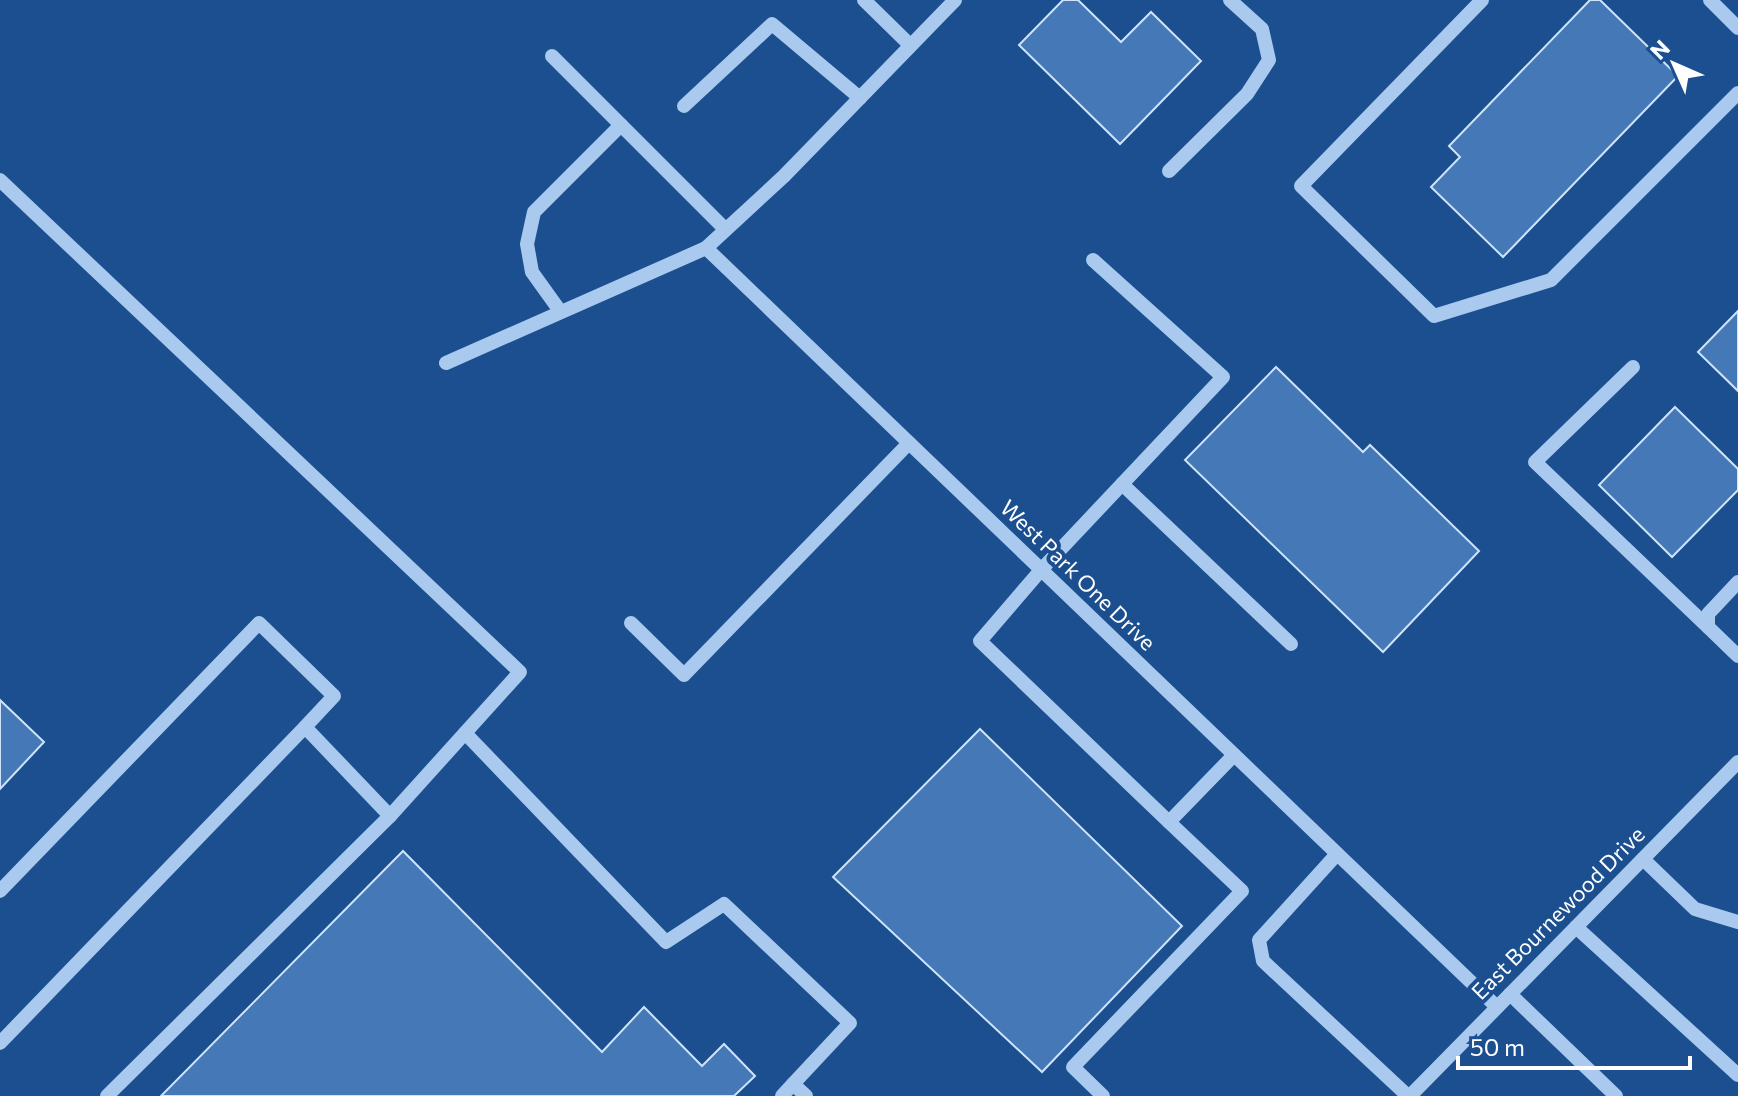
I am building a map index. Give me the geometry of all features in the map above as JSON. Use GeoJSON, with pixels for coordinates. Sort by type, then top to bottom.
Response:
{"type":"FeatureCollection","features":[{"type":"Feature","properties":{"kind":"street"},"geometry":{"type":"LineString","coordinates":[[864,0],[910,45]]}},
{"type":"Feature","properties":{"kind":"street"},"geometry":{"type":"LineString","coordinates":[[446,363],[706,248],[784,176],[955,0]]}},
{"type":"Feature","properties":{"kind":"street"},"geometry":{"type":"LineString","coordinates":[[1169,171],[1247,94],[1269,60],[1262,29],[1230,0]]}},
{"type":"Feature","properties":{"kind":"street"},"geometry":{"type":"LineString","coordinates":[[1482,0],[1301,186],[1434,316],[1551,280],[1738,93]]}},
{"type":"Feature","properties":{"kind":"street"},"geometry":{"type":"LineString","coordinates":[[1710,0],[1738,28]]}},
{"type":"Feature","properties":{"kind":"street"},"geometry":{"type":"LineString","coordinates":[[684,106],[772,24],[860,98]]}},
{"type":"Feature","properties":{"kind":"street"},"geometry":{"type":"LineString","coordinates":[[552,56],[725,229]]}},
{"type":"Feature","properties":{"kind":"street"},"geometry":{"type":"LineString","coordinates":[[560,311],[532,272],[527,244],[534,212],[621,125]]}},
{"type":"Feature","properties":{"kind":"street"},"geometry":{"type":"LineString","coordinates":[[0,180],[520,672],[390,816],[107,1096]]}},
{"type":"Feature","properties":{"kind":"street","name":"West Park One Drive"},"geometry":{"type":"LineString","coordinates":[[706,248],[1497,1007]]}},
{"type":"Feature","properties":{"kind":"street"},"geometry":{"type":"LineString","coordinates":[[1093,260],[1223,377],[1041,570],[980,641],[1242,891],[1073,1067],[1103,1096]]}},
{"type":"Feature","properties":{"kind":"street"},"geometry":{"type":"LineString","coordinates":[[1633,367],[1535,462],[1738,656]]}},
{"type":"Feature","properties":{"kind":"street"},"geometry":{"type":"LineString","coordinates":[[631,623],[684,675],[909,443]]}},
{"type":"Feature","properties":{"kind":"street"},"geometry":{"type":"LineString","coordinates":[[1122,484],[1291,644]]}},
{"type":"Feature","properties":{"kind":"street"},"geometry":{"type":"LineString","coordinates":[[1708,627],[1708,614],[1738,582]]}},
{"type":"Feature","properties":{"kind":"street"},"geometry":{"type":"LineString","coordinates":[[0,891],[259,623],[334,696],[0,1043]]}},
{"type":"Feature","properties":{"kind":"street"},"geometry":{"type":"LineString","coordinates":[[305,727],[390,816]]}},
{"type":"Feature","properties":{"kind":"street"},"geometry":{"type":"LineString","coordinates":[[465,733],[666,942],[724,904],[850,1023],[782,1096]]}},
{"type":"Feature","properties":{"kind":"street"},"geometry":{"type":"LineString","coordinates":[[1169,822],[1234,755]]}},
{"type":"Feature","properties":{"kind":"street","name":"East Bournewood Drive"},"geometry":{"type":"LineString","coordinates":[[1409,1096],[1738,762]]}},
{"type":"Feature","properties":{"kind":"street"},"geometry":{"type":"LineString","coordinates":[[1337,854],[1259,940],[1263,961],[1409,1096]]}},
{"type":"Feature","properties":{"kind":"street"},"geometry":{"type":"LineString","coordinates":[[1643,859],[1695,909],[1738,922]]}},
{"type":"Feature","properties":{"kind":"street"},"geometry":{"type":"LineString","coordinates":[[1576,927],[1738,1075]]}},
{"type":"Feature","properties":{"kind":"street"},"geometry":{"type":"LineString","coordinates":[[1510,994],[1616,1096]]}},
{"type":"Feature","properties":{"kind":"street"},"geometry":{"type":"LineString","coordinates":[[793,1084],[806,1096]]}},
{"type":"Feature","properties":{"kind":"building"},"geometry":{"type":"Polygon","coordinates":[[[1063,0],[1078,0],[1121,42],[1151,12],[1201,61],[1120,144],[1019,45],[1063,0]]]}},
{"type":"Feature","properties":{"kind":"building"},"geometry":{"type":"Polygon","coordinates":[[[1590,0],[1600,0],[1678,76],[1503,257],[1431,187],[1460,157],[1449,146],[1590,0]]]}},
{"type":"Feature","properties":{"kind":"building"},"geometry":{"type":"Polygon","coordinates":[[[1738,311],[1738,391],[1698,352],[1738,311]]]}},
{"type":"Feature","properties":{"kind":"building"},"geometry":{"type":"Polygon","coordinates":[[[1276,367],[1363,452],[1370,445],[1479,551],[1383,652],[1185,460],[1276,367]]]}},
{"type":"Feature","properties":{"kind":"building"},"geometry":{"type":"Polygon","coordinates":[[[1675,407],[1738,469],[1738,490],[1672,557],[1599,485],[1675,407]]]}},
{"type":"Feature","properties":{"kind":"building"},"geometry":{"type":"Polygon","coordinates":[[[0,700],[44,742],[0,789],[0,700]]]}},
{"type":"Feature","properties":{"kind":"building"},"geometry":{"type":"Polygon","coordinates":[[[980,729],[1182,926],[1042,1072],[833,877],[980,729]]]}},
{"type":"Feature","properties":{"kind":"building"},"geometry":{"type":"Polygon","coordinates":[[[403,851],[602,1052],[644,1007],[702,1066],[724,1044],[755,1076],[734,1096],[161,1096],[403,851]]]}}]}
